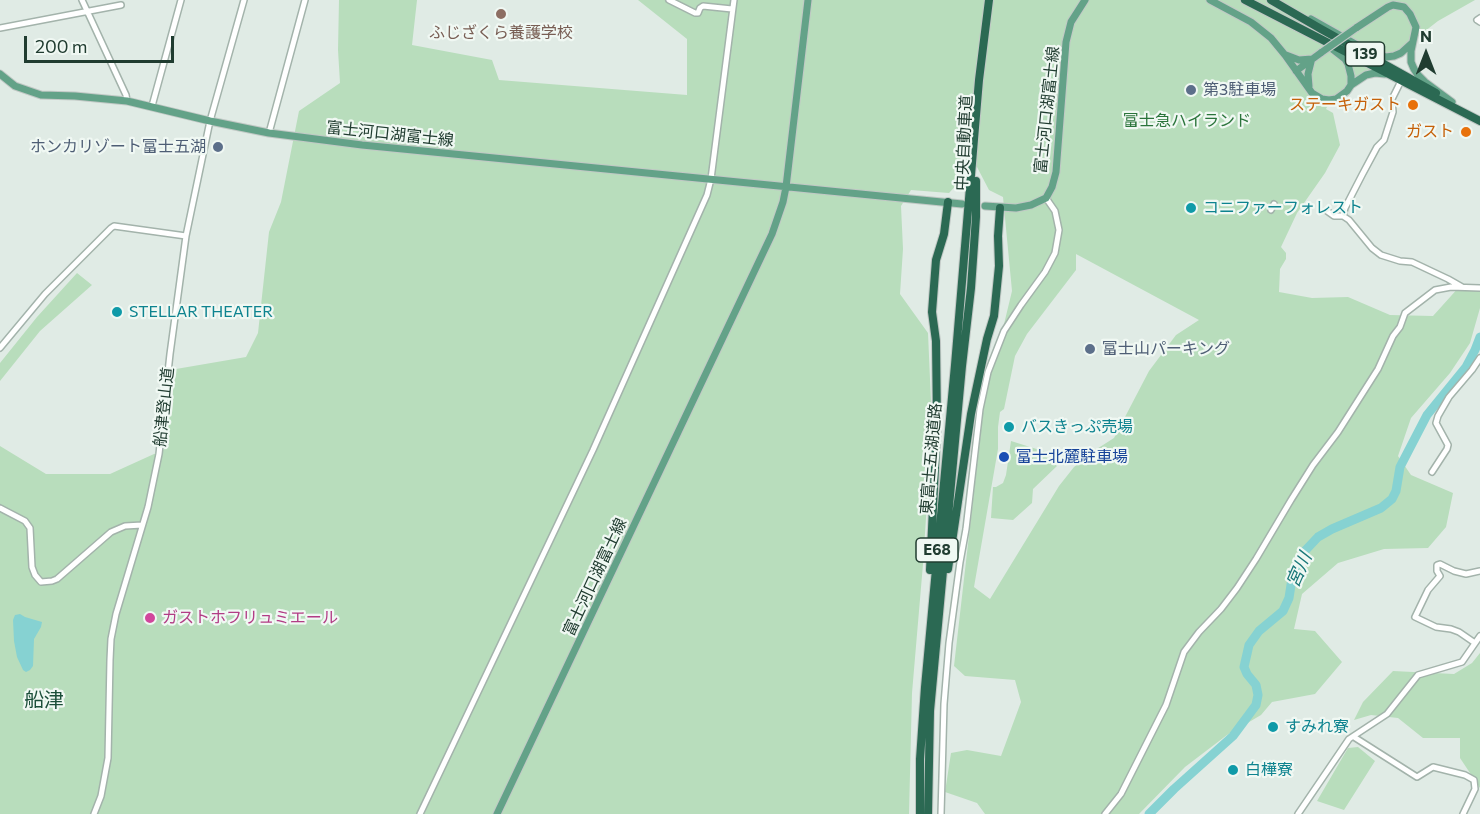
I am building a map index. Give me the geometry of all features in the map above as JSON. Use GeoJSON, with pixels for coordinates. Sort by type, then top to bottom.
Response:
{"type":"FeatureCollection","features":[{"type":"Feature","properties":{"kind":"highway","name":"中央自動車道"},"geometry":{"type":"LineString","coordinates":[[961,287],[979,80],[991,0]]}},
{"type":"Feature","properties":{"kind":"highway","name":"中央自動車道"},"geometry":{"type":"LineString","coordinates":[[971,288],[976,217],[976,150],[991,0]]}},
{"type":"Feature","properties":{"kind":"highway","name":"139"},"geometry":{"type":"LineString","coordinates":[[1245,0],[1480,121]]}},
{"type":"Feature","properties":{"kind":"highway","name":"139"},"geometry":{"type":"LineString","coordinates":[[1274,1],[1480,116]]}},
{"type":"Feature","properties":{"kind":"highway"},"geometry":{"type":"LineString","coordinates":[[929,637],[929,576],[937,425],[936,341],[932,312],[936,260],[944,234],[948,202]]}},
{"type":"Feature","properties":{"kind":"highway","name":"E68"},"geometry":{"type":"LineString","coordinates":[[942,583],[948,572],[971,414],[994,316],[999,266],[1000,208]]}},
{"type":"Feature","properties":{"kind":"highway","name":"東富士五湖道路"},"geometry":{"type":"LineString","coordinates":[[920,814],[921,742],[929,637],[961,287]]}},
{"type":"Feature","properties":{"kind":"highway","name":"東富士五湖道路"},"geometry":{"type":"LineString","coordinates":[[928,814],[930,711],[971,288]]}},
{"type":"Feature","properties":{"kind":"main road","name":"富士河口湖富士線"},"geometry":{"type":"LineString","coordinates":[[497,814],[772,234],[786,187],[808,0]]}},
{"type":"Feature","properties":{"kind":"main road","name":"富士河口湖富士線"},"geometry":{"type":"LineString","coordinates":[[986,206],[1016,208],[1031,205],[1046,198],[1052,187],[1056,171],[1066,42],[1071,22],[1085,0]]}},
{"type":"Feature","properties":{"kind":"main road"},"geometry":{"type":"LineString","coordinates":[[1210,0],[1251,22],[1271,38],[1316,96],[1329,100],[1336,99],[1361,76],[1370,74],[1384,74],[1398,80]]}},
{"type":"Feature","properties":{"kind":"main road"},"geometry":{"type":"LineString","coordinates":[[1274,1],[1379,55],[1394,56],[1413,43]]}},
{"type":"Feature","properties":{"kind":"main road"},"geometry":{"type":"LineString","coordinates":[[1296,71],[1388,7],[1400,6],[1407,10],[1415,22],[1412,62],[1418,75],[1452,102]]}},
{"type":"Feature","properties":{"kind":"main road"},"geometry":{"type":"LineString","coordinates":[[1303,30],[1345,59],[1351,70],[1351,85]]}},
{"type":"Feature","properties":{"kind":"main road"},"geometry":{"type":"LineString","coordinates":[[1285,55],[1299,60],[1312,59]]}},
{"type":"Feature","properties":{"kind":"main road"},"geometry":{"type":"LineString","coordinates":[[1310,89],[1308,74],[1312,59]]}},
{"type":"Feature","properties":{"kind":"main road","name":"富士河口湖富士線"},"geometry":{"type":"LineString","coordinates":[[0,74],[15,86],[41,95],[127,101],[269,133],[362,145],[962,204]]}},
{"type":"Feature","properties":{"kind":"street"},"geometry":{"type":"LineString","coordinates":[[82,0],[127,101]]}},
{"type":"Feature","properties":{"kind":"street"},"geometry":{"type":"LineString","coordinates":[[152,106],[182,0]]}},
{"type":"Feature","properties":{"kind":"street","name":"船津登山道"},"geometry":{"type":"LineString","coordinates":[[94,814],[101,796],[108,758],[111,639],[116,614],[148,507],[159,454],[186,236],[210,121],[244,0]]}},
{"type":"Feature","properties":{"kind":"street"},"geometry":{"type":"LineString","coordinates":[[269,133],[305,0]]}},
{"type":"Feature","properties":{"kind":"street"},"geometry":{"type":"LineString","coordinates":[[669,0],[698,13],[703,6],[732,9]]}},
{"type":"Feature","properties":{"kind":"street"},"geometry":{"type":"LineString","coordinates":[[420,814],[593,450],[707,195],[711,180],[734,0]]}},
{"type":"Feature","properties":{"kind":"street"},"geometry":{"type":"LineString","coordinates":[[0,28],[121,5]]}},
{"type":"Feature","properties":{"kind":"street"},"geometry":{"type":"LineString","coordinates":[[1343,216],[1367,165],[1377,147],[1384,140],[1393,112],[1392,99],[1398,80]]}},
{"type":"Feature","properties":{"kind":"street"},"geometry":{"type":"LineString","coordinates":[[941,814],[944,704],[949,643],[965,535],[977,426],[988,372],[1004,331],[1045,272],[1055,253],[1059,230],[1054,211],[1046,198]]}},
{"type":"Feature","properties":{"kind":"street"},"geometry":{"type":"LineString","coordinates":[[1327,211],[1334,216],[1343,216],[1349,220],[1372,248],[1381,255],[1412,262],[1462,287]]}},
{"type":"Feature","properties":{"kind":"street"},"geometry":{"type":"LineString","coordinates":[[0,348],[45,294],[114,226],[186,236]]}},
{"type":"Feature","properties":{"kind":"street"},"geometry":{"type":"LineString","coordinates":[[1105,814],[1121,794],[1152,734],[1190,643],[1221,609],[1256,559],[1313,465],[1338,432],[1378,369],[1405,313],[1435,290],[1451,287],[1480,288]]}},
{"type":"Feature","properties":{"kind":"street"},"geometry":{"type":"LineString","coordinates":[[1432,472],[1448,445],[1436,423],[1438,416],[1449,397],[1480,358]]}},
{"type":"Feature","properties":{"kind":"street"},"geometry":{"type":"LineString","coordinates":[[0,508],[25,521],[30,528],[32,567],[41,582],[57,579],[111,532],[125,526],[142,525]]}},
{"type":"Feature","properties":{"kind":"street"},"geometry":{"type":"LineString","coordinates":[[957,535],[965,535]]}},
{"type":"Feature","properties":{"kind":"street"},"geometry":{"type":"LineString","coordinates":[[1475,643],[1459,632],[1436,627],[1415,617],[1428,590],[1440,576],[1437,565],[1440,564],[1466,574],[1480,571]]}},
{"type":"Feature","properties":{"kind":"street"},"geometry":{"type":"LineString","coordinates":[[1298,814],[1349,739],[1387,714],[1418,675],[1462,662],[1480,636]]}},
{"type":"Feature","properties":{"kind":"street"},"geometry":{"type":"LineString","coordinates":[[1354,737],[1417,777],[1433,767],[1465,775],[1474,780],[1475,789],[1463,814]]}},
{"type":"Feature","properties":{"kind":"green space","name":"富士急ハイランド"},"geometry":{"type":"Polygon","coordinates":[[[339,0],[417,0],[412,45],[492,60],[499,80],[687,95],[687,39],[638,0],[1475,0],[1438,21],[1357,84],[1340,103],[1327,107],[1326,109],[1333,113],[1340,145],[1325,173],[1297,213],[1281,247],[1286,253],[1286,259],[1280,269],[1279,292],[1312,298],[1348,297],[1390,315],[1433,316],[1460,286],[1480,285],[1480,308],[1470,343],[1450,373],[1411,418],[1398,456],[1411,475],[1453,493],[1446,527],[1428,548],[1384,549],[1338,563],[1302,594],[1294,629],[1315,631],[1342,662],[1315,694],[1272,702],[1261,715],[1227,735],[1185,767],[1139,814],[985,814],[977,803],[945,792],[951,753],[967,750],[1001,756],[1021,702],[1015,680],[965,676],[954,666],[985,396],[1012,291],[1003,197],[989,190],[977,167],[965,162],[961,180],[949,193],[911,190],[901,206],[903,249],[900,294],[928,333],[932,425],[912,693],[909,814],[0,814],[0,446],[46,474],[110,474],[165,449],[176,369],[246,357],[258,333],[269,232],[281,202],[299,111],[340,83],[339,0]],[[1076,254],[1076,270],[1027,334],[1015,356],[1004,409],[1000,412],[998,449],[974,587],[990,599],[1059,486],[1074,467],[1114,438],[1149,371],[1176,335],[1199,320],[1076,254]]]}},
{"type":"Feature","properties":{"kind":"green space"},"geometry":{"type":"Polygon","coordinates":[[[77,273],[92,285],[40,331],[0,381],[0,363],[77,273]]]}},
{"type":"Feature","properties":{"kind":"green space"},"geometry":{"type":"Polygon","coordinates":[[[1011,441],[1046,452],[1045,456],[1057,466],[1033,489],[1032,503],[1013,520],[991,518],[993,487],[1003,483],[1011,441]]]}},
{"type":"Feature","properties":{"kind":"green space"},"geometry":{"type":"Polygon","coordinates":[[[1480,653],[1480,788],[1460,758],[1460,738],[1423,738],[1398,718],[1371,715],[1354,720],[1363,702],[1393,671],[1454,674],[1472,663],[1480,653]]]}},
{"type":"Feature","properties":{"kind":"green space"},"geometry":{"type":"Polygon","coordinates":[[[1358,747],[1375,761],[1344,810],[1317,801],[1348,748],[1358,747]]]}},
{"type":"Feature","properties":{"kind":"water"},"geometry":{"type":"Polygon","coordinates":[[[20,614],[42,622],[34,639],[33,666],[26,672],[17,657],[14,641],[13,620],[15,615],[20,614]]]}},
{"type":"Feature","properties":{"kind":"waterway","name":"宮川"},"geometry":{"type":"LineString","coordinates":[[1149,814],[1233,736],[1256,705],[1258,695],[1256,685],[1244,667],[1249,645],[1259,631],[1283,611],[1289,598],[1293,572],[1302,554],[1318,537],[1381,508],[1392,499],[1396,491],[1400,467],[1427,415],[1466,367],[1480,337]]}},
{"type":"Feature","properties":{"kind":"place","name":"ふじざくら養護学校"},"geometry":{"type":"Point","coordinates":[501,14]}},
{"type":"Feature","properties":{"kind":"place","name":"第3駐車場"},"geometry":{"type":"Point","coordinates":[1191,90]}},
{"type":"Feature","properties":{"kind":"place","name":"ステーキガスト"},"geometry":{"type":"Point","coordinates":[1413,105]}},
{"type":"Feature","properties":{"kind":"place","name":"ガスト"},"geometry":{"type":"Point","coordinates":[1466,132]}},
{"type":"Feature","properties":{"kind":"place","name":"ホンカリゾート富士五湖"},"geometry":{"type":"Point","coordinates":[218,147]}},
{"type":"Feature","properties":{"kind":"place","name":"コニファーフォレスト"},"geometry":{"type":"Point","coordinates":[1191,208]}},
{"type":"Feature","properties":{"kind":"place","name":"STELLAR THEATER"},"geometry":{"type":"Point","coordinates":[117,312]}},
{"type":"Feature","properties":{"kind":"place","name":"富士山パーキング"},"geometry":{"type":"Point","coordinates":[1090,349]}},
{"type":"Feature","properties":{"kind":"place","name":"バスきっぷ売場"},"geometry":{"type":"Point","coordinates":[1009,427]}},
{"type":"Feature","properties":{"kind":"place","name":"富士北麓駐車場"},"geometry":{"type":"Point","coordinates":[1004,457]}},
{"type":"Feature","properties":{"kind":"place","name":"ガストホフリュミエール"},"geometry":{"type":"Point","coordinates":[150,618]}},
{"type":"Feature","properties":{"kind":"place","name":"すみれ寮"},"geometry":{"type":"Point","coordinates":[1273,727]}},
{"type":"Feature","properties":{"kind":"place","name":"白樺寮"},"geometry":{"type":"Point","coordinates":[1233,770]}},
{"type":"Feature","properties":{"kind":"district","name":"船津"},"geometry":{"type":"Point","coordinates":[44,700]}}]}
